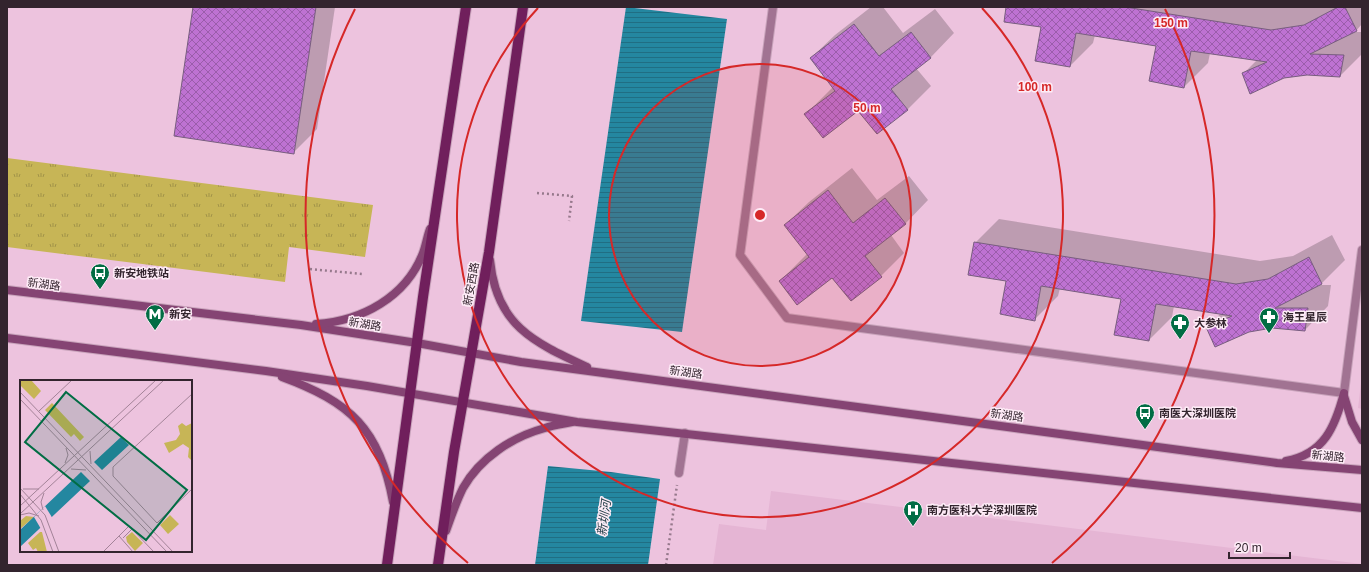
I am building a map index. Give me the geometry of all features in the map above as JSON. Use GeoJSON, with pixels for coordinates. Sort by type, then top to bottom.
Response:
{"type":"FeatureCollection","features":[{"type":"Feature","properties":{"kind":"main road"},"geometry":{"type":"LineString","coordinates":[[386,565],[466,7]]}},
{"type":"Feature","properties":{"kind":"main road","name":"新安西路"},"geometry":{"type":"LineString","coordinates":[[438,565],[462,402],[490,252],[523,7]]}},
{"type":"Feature","properties":{"kind":"main road"},"geometry":{"type":"LineString","coordinates":[[301,325],[329,323],[350,318],[371,310],[400,289],[412,273],[423,253],[437,203]]}},
{"type":"Feature","properties":{"kind":"main road"},"geometry":{"type":"LineString","coordinates":[[490,252],[492,276],[496,291],[501,303],[515,323],[550,350],[595,371]]}},
{"type":"Feature","properties":{"kind":"main road","name":"新湖路"},"geometry":{"type":"LineString","coordinates":[[7,290],[301,325],[471,352],[521,362],[1277,462],[1362,470]]}},
{"type":"Feature","properties":{"kind":"main road"},"geometry":{"type":"LineString","coordinates":[[7,338],[266,371],[410,393],[577,422],[1362,508]]}},
{"type":"Feature","properties":{"kind":"main road"},"geometry":{"type":"LineString","coordinates":[[266,371],[326,395],[346,409],[360,423],[374,444],[386,469],[394,506]]}},
{"type":"Feature","properties":{"kind":"main road"},"geometry":{"type":"LineString","coordinates":[[1344,394],[1352,422],[1362,440]]}},
{"type":"Feature","properties":{"kind":"main road"},"geometry":{"type":"LineString","coordinates":[[1277,462],[1295,459],[1317,446],[1326,437],[1334,426],[1344,394]]}},
{"type":"Feature","properties":{"kind":"main road"},"geometry":{"type":"LineString","coordinates":[[441,543],[455,506],[464,488],[474,472],[489,457],[509,443],[526,435],[545,428],[577,422]]}},
{"type":"Feature","properties":{"kind":"street"},"geometry":{"type":"LineString","coordinates":[[774,7],[740,255],[787,318],[1344,394],[1362,250]]}},
{"type":"Feature","properties":{"kind":"street"},"geometry":{"type":"LineString","coordinates":[[679,473],[685,433]]}},
{"type":"Feature","properties":{"kind":"path"},"geometry":{"type":"LineString","coordinates":[[537,193],[572,196],[569,221]]}},
{"type":"Feature","properties":{"kind":"path"},"geometry":{"type":"LineString","coordinates":[[310,268],[362,274]]}},
{"type":"Feature","properties":{"kind":"path"},"geometry":{"type":"LineString","coordinates":[[666,565],[679,473]]}},
{"type":"Feature","properties":{"kind":"shaded area"},"geometry":{"type":"Polygon","coordinates":[[[1362,375],[1362,409],[1358,408],[1362,375]]]}},
{"type":"Feature","properties":{"kind":"shaded area","name":"南方医科大学深圳医院"},"geometry":{"type":"Polygon","coordinates":[[[771,491],[1362,565],[713,565],[719,524],[766,530],[771,491]]]}},
{"type":"Feature","properties":{"kind":"green space"},"geometry":{"type":"Polygon","coordinates":[[[7,158],[373,205],[365,257],[289,247],[285,282],[7,247],[7,158]]]}},
{"type":"Feature","properties":{"kind":"water"},"geometry":{"type":"Polygon","coordinates":[[[626,7],[727,19],[682,332],[581,321],[626,7]]]}},
{"type":"Feature","properties":{"kind":"water","name":"新圳河"},"geometry":{"type":"Polygon","coordinates":[[[548,466],[611,472],[660,479],[648,565],[535,565],[548,466]]]}},
{"type":"Feature","properties":{"kind":"building"},"geometry":{"type":"Polygon","coordinates":[[[193,7],[316,7],[294,154],[174,136],[193,7]]]}},
{"type":"Feature","properties":{"kind":"building"},"geometry":{"type":"Polygon","coordinates":[[[1006,7],[1125,7],[1271,30],[1304,25],[1338,7],[1345,7],[1357,31],[1310,54],[1344,55],[1340,77],[1307,75],[1284,78],[1250,94],[1242,73],[1267,62],[1191,51],[1184,88],[1149,81],[1156,46],[1076,33],[1070,67],[1035,61],[1041,27],[1004,22],[1006,7]]]}},
{"type":"Feature","properties":{"kind":"building"},"geometry":{"type":"Polygon","coordinates":[[[854,24],[879,56],[911,32],[931,58],[891,89],[908,110],[877,134],[858,111],[823,138],[804,114],[835,91],[810,58],[854,24]]]}},
{"type":"Feature","properties":{"kind":"building"},"geometry":{"type":"Polygon","coordinates":[[[828,190],[853,223],[885,198],[906,224],[865,256],[882,277],[851,301],[832,278],[797,305],[779,281],[809,257],[784,225],[828,190]]]}},
{"type":"Feature","properties":{"kind":"building"},"geometry":{"type":"Polygon","coordinates":[[[974,242],[1236,284],[1268,279],[1309,257],[1322,284],[1275,308],[1308,308],[1305,331],[1272,328],[1249,332],[1215,347],[1206,327],[1232,316],[1156,304],[1149,341],[1114,335],[1121,299],[1041,286],[1035,321],[1000,314],[1006,281],[968,275],[974,242]]]}},
{"type":"Feature","properties":{"kind":"place","name":"新安地铁站"},"geometry":{"type":"Point","coordinates":[100,290]}},
{"type":"Feature","properties":{"kind":"place","name":"新安"},"geometry":{"type":"Point","coordinates":[155,331]}},
{"type":"Feature","properties":{"kind":"place","name":"海王星辰"},"geometry":{"type":"Point","coordinates":[1269,334]}},
{"type":"Feature","properties":{"kind":"place","name":"大参林"},"geometry":{"type":"Point","coordinates":[1180,340]}},
{"type":"Feature","properties":{"kind":"place","name":"南医大深圳医院"},"geometry":{"type":"Point","coordinates":[1145,430]}},
{"type":"Feature","properties":{"kind":"place","name":"南方医科大学深圳医院"},"geometry":{"type":"Point","coordinates":[913,527]}}]}
